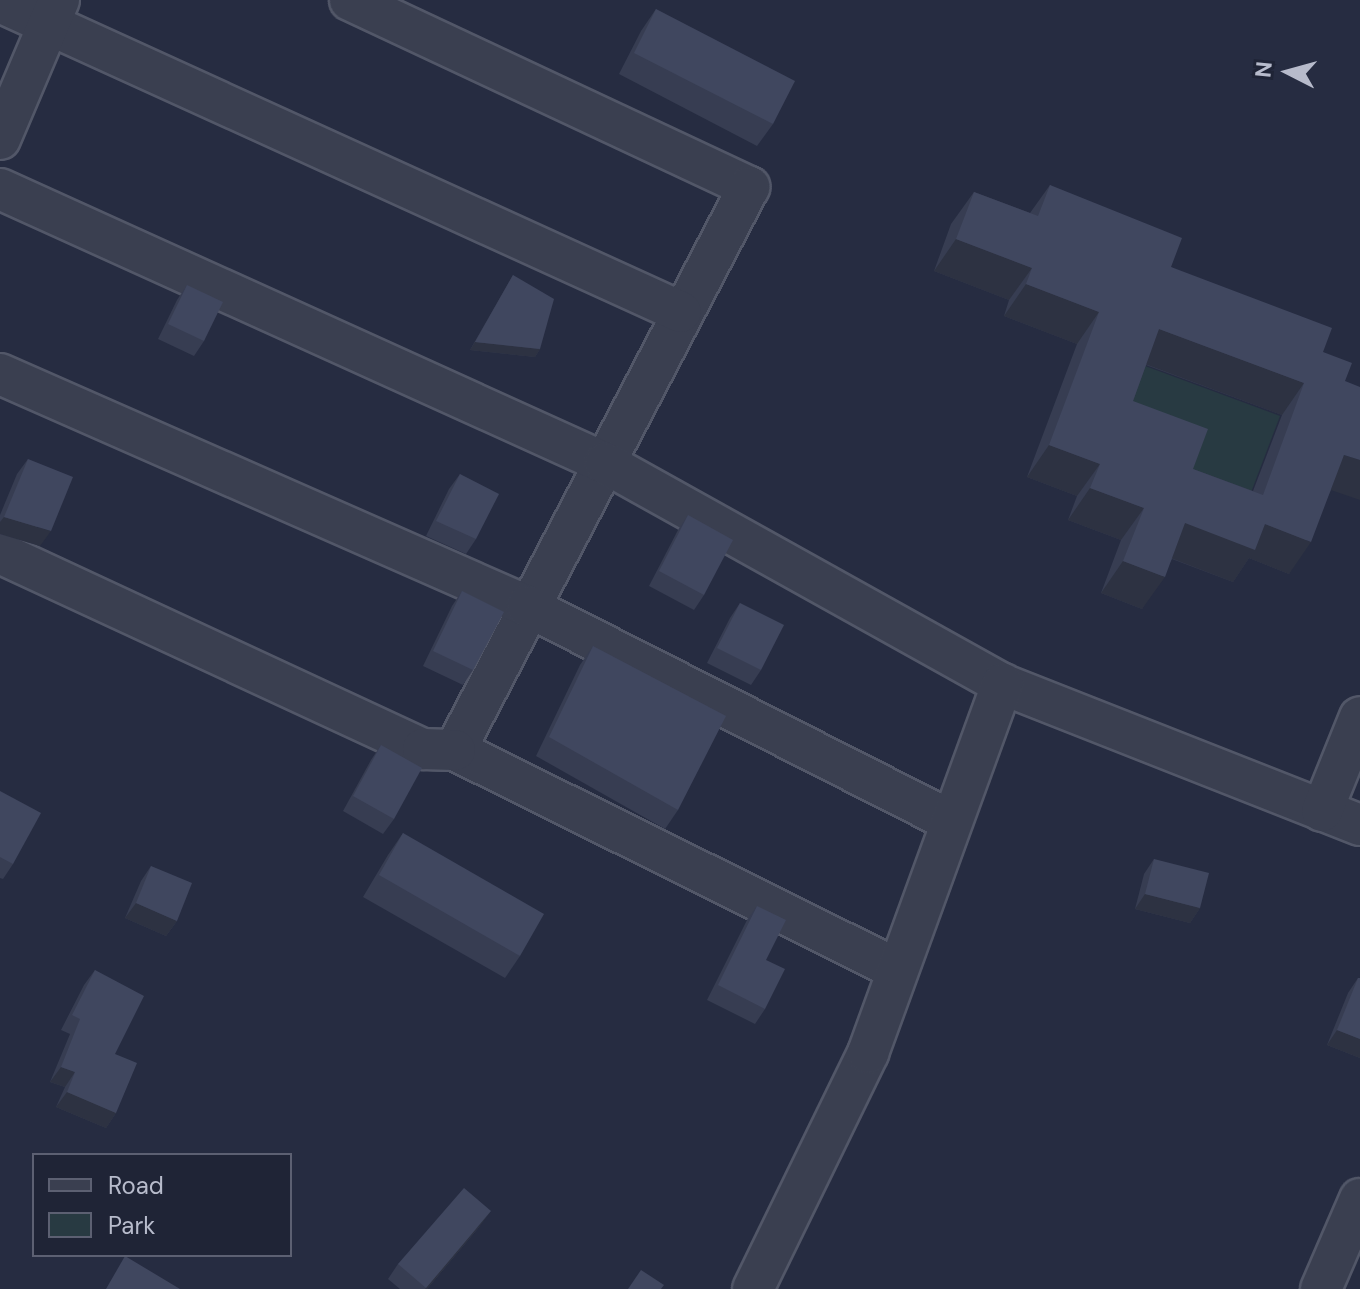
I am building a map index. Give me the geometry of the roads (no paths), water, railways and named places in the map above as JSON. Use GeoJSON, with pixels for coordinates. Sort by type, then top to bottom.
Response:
{"type":"FeatureCollection","features":[{"type":"Feature","properties":{"kind":"street"},"geometry":{"type":"LineString","coordinates":[[350,0],[749,187],[527,606],[455,750]]}},
{"type":"Feature","properties":{"kind":"street"},"geometry":{"type":"LineString","coordinates":[[0,2],[54,12],[448,212],[681,312]]}},
{"type":"Feature","properties":{"kind":"street"},"geometry":{"type":"LineString","coordinates":[[0,139],[54,12]]}},
{"type":"Feature","properties":{"kind":"street"},"geometry":{"type":"LineString","coordinates":[[0,189],[605,463],[1002,684],[1360,825]]}},
{"type":"Feature","properties":{"kind":"street"},"geometry":{"type":"LineString","coordinates":[[0,374],[527,606],[950,821]]}},
{"type":"Feature","properties":{"kind":"street"},"geometry":{"type":"LineString","coordinates":[[0,553],[423,749],[455,750],[896,969]]}},
{"type":"Feature","properties":{"kind":"street"},"geometry":{"type":"LineString","coordinates":[[753,1289],[868,1053],[1002,684]]}},
{"type":"Feature","properties":{"kind":"street"},"geometry":{"type":"LineString","coordinates":[[1322,811],[1360,717]]}},
{"type":"Feature","properties":{"kind":"street"},"geometry":{"type":"LineString","coordinates":[[1321,1289],[1360,1199]]}}]}
